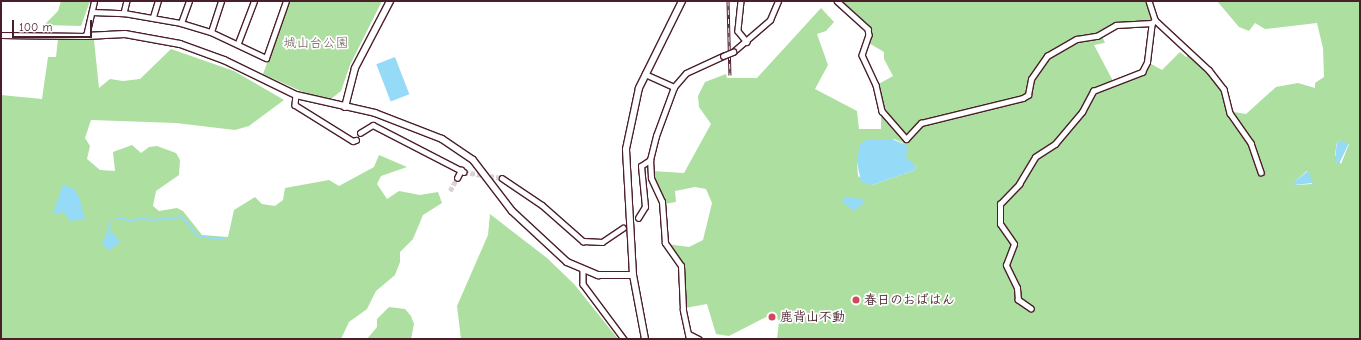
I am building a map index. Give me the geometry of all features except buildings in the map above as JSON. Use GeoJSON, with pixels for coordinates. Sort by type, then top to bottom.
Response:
{"type":"FeatureCollection","features":[{"type":"Feature","properties":{"kind":"street"},"geometry":{"type":"LineString","coordinates":[[86,36],[94,1]]}},
{"type":"Feature","properties":{"kind":"street"},"geometry":{"type":"LineString","coordinates":[[124,13],[127,1]]}},
{"type":"Feature","properties":{"kind":"street"},"geometry":{"type":"LineString","coordinates":[[154,17],[158,1]]}},
{"type":"Feature","properties":{"kind":"street"},"geometry":{"type":"LineString","coordinates":[[181,22],[189,1]]}},
{"type":"Feature","properties":{"kind":"street"},"geometry":{"type":"LineString","coordinates":[[211,32],[221,1]]}},
{"type":"Feature","properties":{"kind":"street"},"geometry":{"type":"LineString","coordinates":[[238,43],[254,1]]}},
{"type":"Feature","properties":{"kind":"street"},"geometry":{"type":"LineString","coordinates":[[92,12],[124,13],[181,22],[238,43],[266,58],[286,1]]}},
{"type":"Feature","properties":{"kind":"street"},"geometry":{"type":"LineString","coordinates":[[345,107],[355,68],[390,1]]}},
{"type":"Feature","properties":{"kind":"street"},"geometry":{"type":"LineString","coordinates":[[645,339],[633,275],[626,149],[632,110],[645,74],[682,1]]}},
{"type":"Feature","properties":{"kind":"street"},"geometry":{"type":"LineString","coordinates":[[741,1],[738,31],[747,42]]}},
{"type":"Feature","properties":{"kind":"street"},"geometry":{"type":"LineString","coordinates":[[699,339],[689,337],[683,310],[682,266],[665,243],[662,202],[651,178],[650,160],[656,136],[674,87],[686,73],[733,52],[747,42],[770,20],[778,1]]}},
{"type":"Feature","properties":{"kind":"street"},"geometry":{"type":"LineString","coordinates":[[837,1],[868,29],[869,35],[862,56],[876,85],[882,111],[906,139],[921,123],[1023,98],[1028,95],[1030,79],[1046,56],[1077,38],[1097,36],[1116,25],[1153,22],[1209,70],[1224,89],[1230,113],[1251,143],[1260,172]]}},
{"type":"Feature","properties":{"kind":"street"},"geometry":{"type":"LineString","coordinates":[[1031,309],[1018,300],[1017,288],[1006,265],[1014,244],[1000,224],[1000,204],[1019,184],[1035,157],[1055,144],[1082,112],[1093,91],[1142,72],[1147,62],[1153,22],[1149,1]]}},
{"type":"Feature","properties":{"kind":"street"},"geometry":{"type":"LineString","coordinates":[[1,35],[86,36],[125,34],[180,44],[224,60],[296,95],[395,119],[462,151],[516,216],[563,259],[583,271],[604,276],[633,275]]}},
{"type":"Feature","properties":{"kind":"street"},"geometry":{"type":"LineString","coordinates":[[645,74],[674,87]]}},
{"type":"Feature","properties":{"kind":"street"},"geometry":{"type":"LineString","coordinates":[[296,95],[295,105],[353,141],[356,140]]}},
{"type":"Feature","properties":{"kind":"street"},"geometry":{"type":"LineString","coordinates":[[360,133],[373,125],[463,171],[457,178]]}},
{"type":"Feature","properties":{"kind":"street"},"geometry":{"type":"LineString","coordinates":[[638,218],[644,207],[641,166],[650,160]]}},
{"type":"Feature","properties":{"kind":"street"},"geometry":{"type":"LineString","coordinates":[[502,178],[542,205],[583,240],[602,242],[623,228]]}},
{"type":"Feature","properties":{"kind":"street"},"geometry":{"type":"LineString","coordinates":[[583,271],[583,284],[624,339]]}},
{"type":"Feature","properties":{"kind":"green space"},"geometry":{"type":"Polygon","coordinates":[[[61,1],[90,1],[81,26],[44,25],[58,11],[61,1]]]}},
{"type":"Feature","properties":{"kind":"green space","name":"城山台公園"},"geometry":{"type":"Polygon","coordinates":[[[290,1],[382,1],[350,65],[341,91],[331,99],[305,93],[263,74],[290,1]]]}},
{"type":"Feature","properties":{"kind":"green space"},"geometry":{"type":"Polygon","coordinates":[[[838,1],[1147,1],[1153,20],[1116,24],[1101,34],[1080,37],[1049,52],[1030,79],[1027,94],[921,123],[906,137],[883,111],[877,85],[893,76],[884,59],[884,52],[867,42],[870,35],[853,11],[838,1]]]}},
{"type":"Feature","properties":{"kind":"green space"},"geometry":{"type":"Polygon","coordinates":[[[1217,1],[1360,1],[1360,339],[777,339],[779,321],[774,313],[729,336],[716,334],[707,304],[685,308],[682,262],[667,244],[689,247],[703,240],[712,203],[706,189],[695,187],[675,191],[676,202],[664,204],[652,171],[684,173],[711,124],[699,107],[698,96],[705,82],[726,74],[727,78],[757,78],[821,8],[834,22],[826,31],[817,34],[828,65],[815,89],[857,111],[859,129],[881,129],[881,112],[906,141],[922,124],[1024,100],[1047,57],[1077,40],[1102,36],[1105,43],[1094,45],[1113,81],[1140,71],[1146,61],[1162,70],[1180,52],[1186,57],[1190,54],[1220,79],[1234,112],[1246,114],[1276,87],[1298,83],[1315,88],[1315,83],[1324,77],[1323,48],[1317,23],[1265,29],[1255,23],[1249,31],[1239,27],[1217,1]],[[894,139],[857,162],[858,176],[872,185],[915,170],[916,166],[907,161],[903,143],[894,139]],[[1337,141],[1335,155],[1341,164],[1349,144],[1337,141]],[[1307,171],[1295,181],[1295,185],[1312,184],[1307,171]]]}},
{"type":"Feature","properties":{"kind":"green space"},"geometry":{"type":"Polygon","coordinates":[[[58,39],[94,40],[99,88],[110,79],[123,81],[140,79],[171,49],[234,71],[284,100],[249,126],[235,130],[176,123],[91,120],[85,138],[90,146],[87,159],[100,170],[115,171],[113,152],[132,145],[141,153],[149,147],[157,146],[176,153],[180,160],[179,175],[156,191],[153,206],[159,211],[177,208],[183,211],[202,235],[228,237],[234,210],[255,197],[262,204],[275,206],[283,200],[285,188],[329,180],[339,186],[374,167],[379,155],[407,167],[381,176],[377,184],[387,199],[399,191],[420,195],[438,192],[442,203],[423,215],[413,239],[400,252],[400,262],[395,275],[376,291],[367,309],[349,322],[341,339],[1,339],[1,95],[42,99],[48,57],[56,57],[58,39]]]}},
{"type":"Feature","properties":{"kind":"green space"},"geometry":{"type":"Polygon","coordinates":[[[490,214],[547,258],[574,284],[618,339],[461,339],[457,306],[488,235],[490,214]]]}},
{"type":"Feature","properties":{"kind":"green space"},"geometry":{"type":"Polygon","coordinates":[[[389,307],[405,309],[411,316],[414,324],[411,339],[367,339],[377,327],[377,319],[389,307]]]}},
{"type":"Feature","properties":{"kind":"water"},"geometry":{"type":"Polygon","coordinates":[[[395,57],[409,94],[391,102],[376,64],[395,57]]]}},
{"type":"Feature","properties":{"kind":"water"},"geometry":{"type":"Polygon","coordinates":[[[892,139],[908,146],[906,157],[916,166],[915,170],[872,185],[861,182],[857,162],[860,144],[867,140],[892,139]]]}},
{"type":"Feature","properties":{"kind":"water"},"geometry":{"type":"Polygon","coordinates":[[[1337,141],[1349,143],[1339,164],[1335,160],[1337,141]]]}},
{"type":"Feature","properties":{"kind":"water"},"geometry":{"type":"Polygon","coordinates":[[[1308,171],[1313,183],[1294,185],[1295,181],[1308,171]]]}},
{"type":"Feature","properties":{"kind":"water"},"geometry":{"type":"Polygon","coordinates":[[[63,184],[74,189],[79,197],[85,219],[70,221],[64,212],[53,214],[63,184]]]}},
{"type":"Feature","properties":{"kind":"water"},"geometry":{"type":"Polygon","coordinates":[[[844,197],[863,199],[865,202],[854,211],[842,202],[844,197]]]}},
{"type":"Feature","properties":{"kind":"water"},"geometry":{"type":"Polygon","coordinates":[[[112,232],[120,242],[110,250],[102,245],[107,233],[112,232]]]}},
{"type":"Feature","properties":{"kind":"waterway"},"geometry":{"type":"LineString","coordinates":[[117,218],[135,221],[141,218],[152,220],[183,217],[198,236],[224,239]]}},
{"type":"Feature","properties":{"kind":"waterway"},"geometry":{"type":"LineString","coordinates":[[107,233],[111,223]]}},
{"type":"Feature","properties":{"kind":"tunnel"},"geometry":{"type":"LineString","coordinates":[[464,172],[502,178]]}},
{"type":"Feature","properties":{"kind":"tunnel"},"geometry":{"type":"LineString","coordinates":[[450,191],[457,178]]}},
{"type":"Feature","properties":{"kind":"railway"},"geometry":{"type":"LineString","coordinates":[[728,1],[730,75]]}},
{"type":"Feature","properties":{"kind":"place","name":"春日のおばはん"},"geometry":{"type":"Point","coordinates":[856,300]}},
{"type":"Feature","properties":{"kind":"place","name":"鹿背山不動"},"geometry":{"type":"Point","coordinates":[772,317]}}]}
